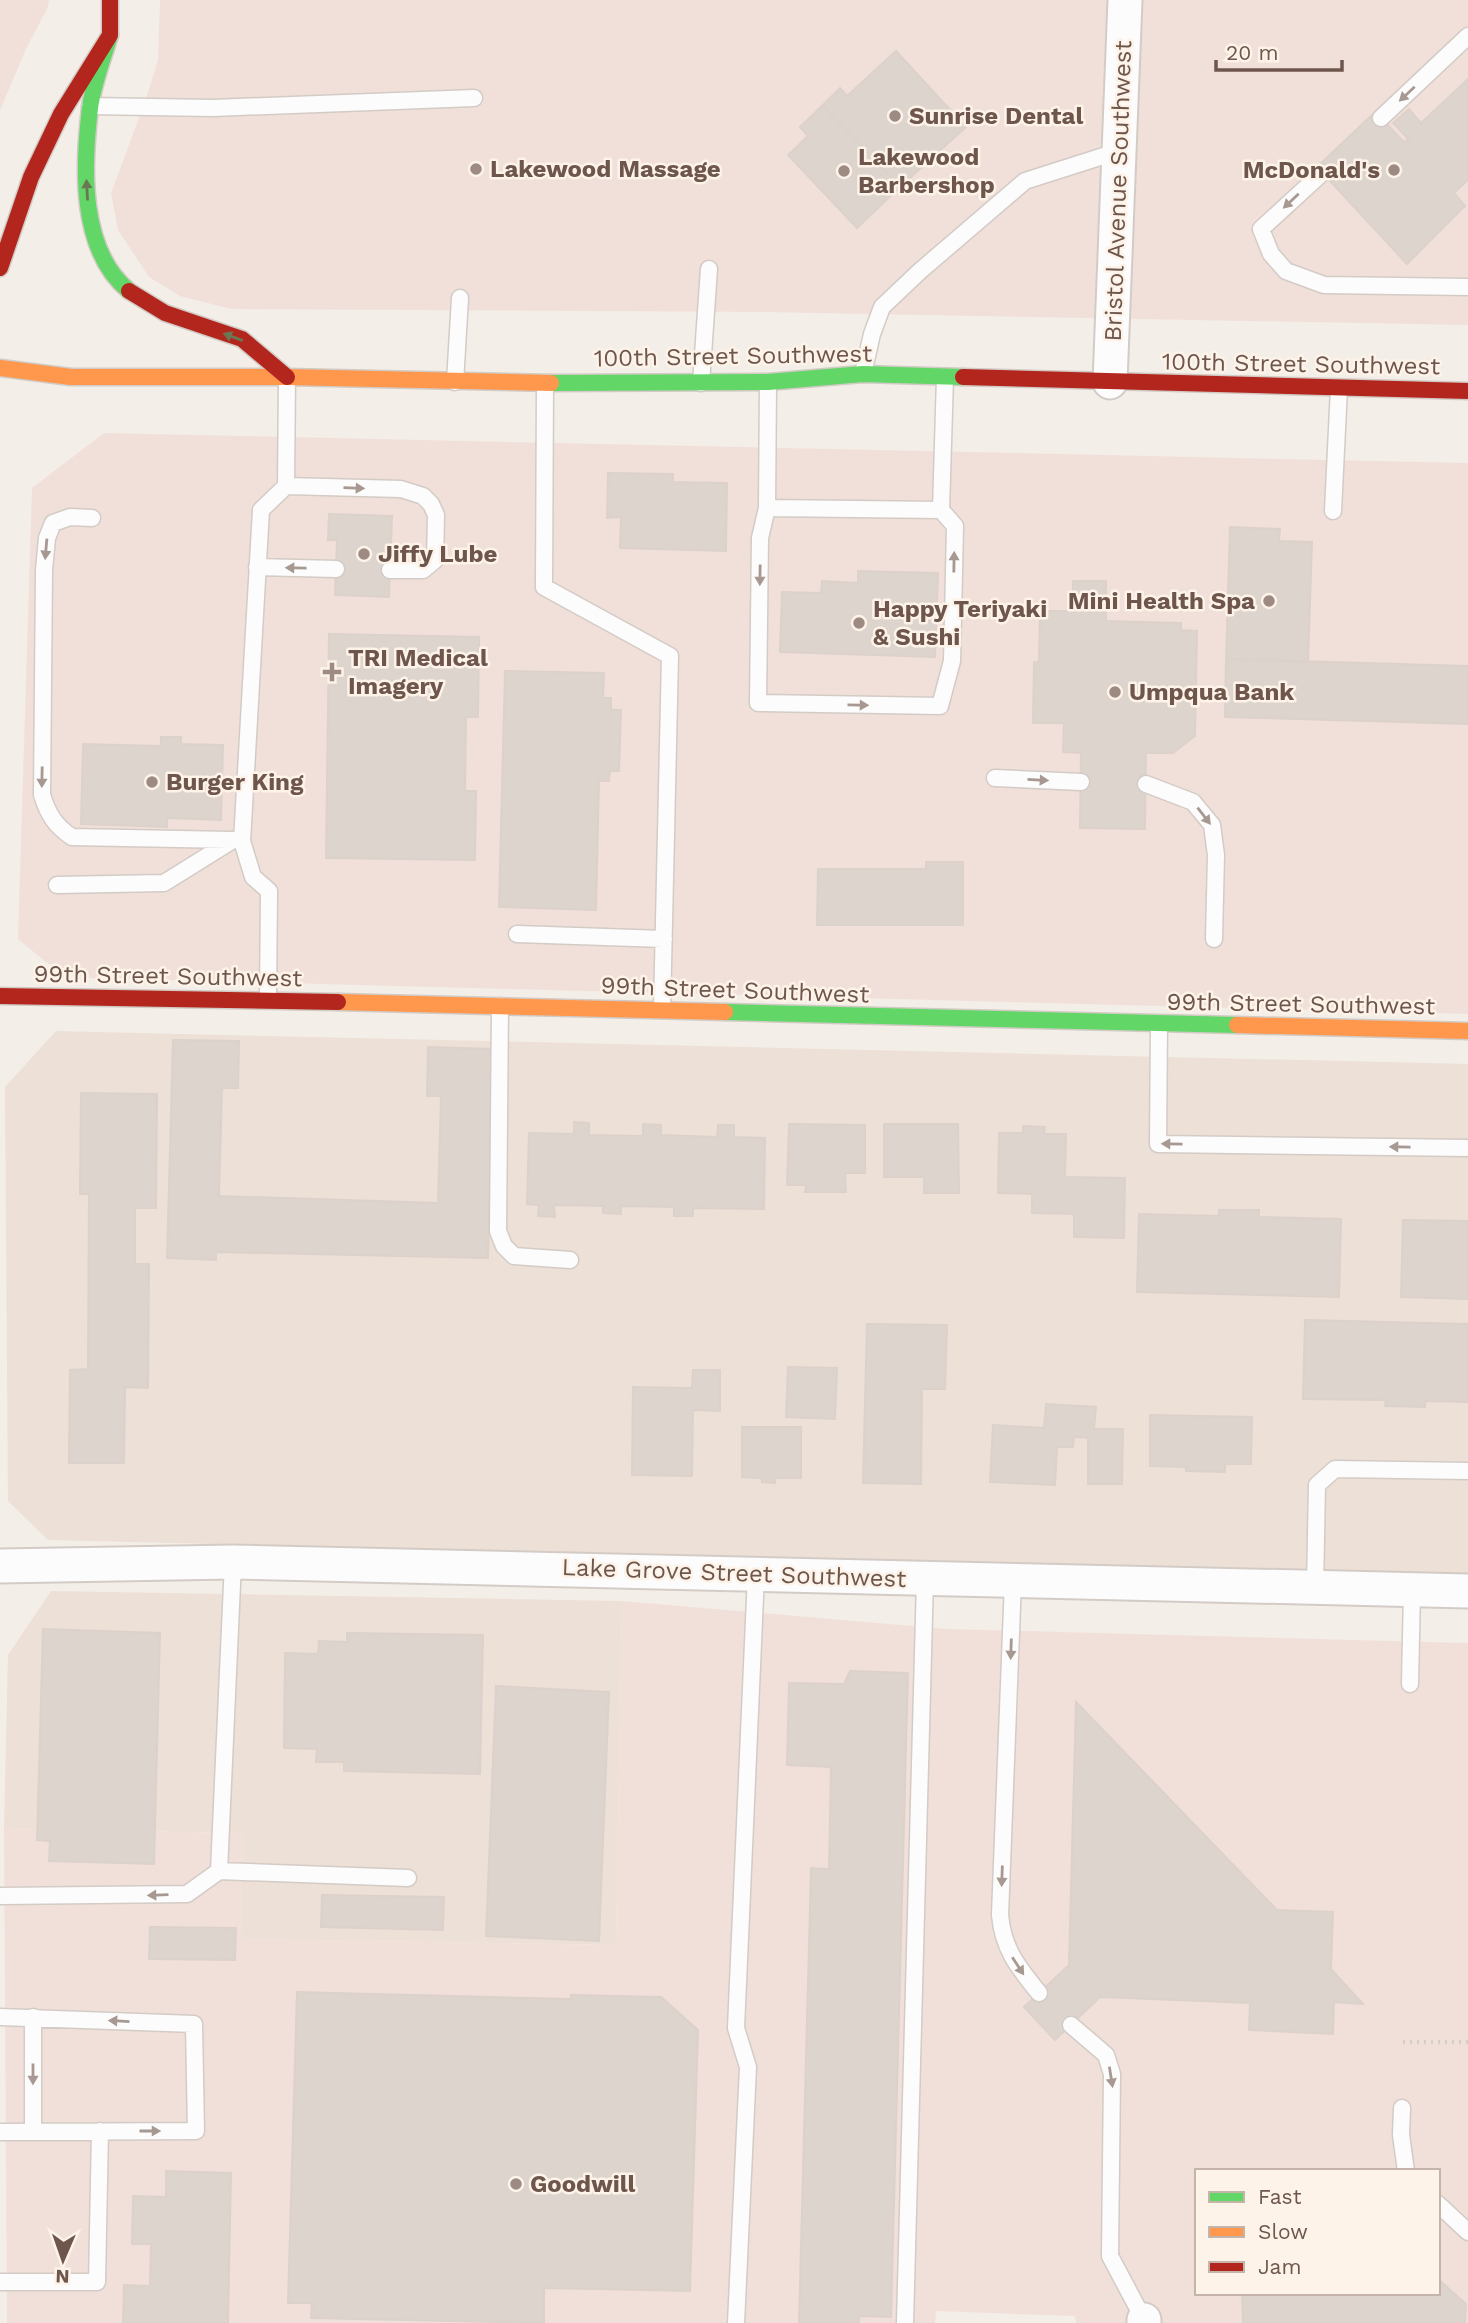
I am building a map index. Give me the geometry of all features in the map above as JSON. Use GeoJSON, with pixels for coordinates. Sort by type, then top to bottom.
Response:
{"type":"FeatureCollection","features":[{"type":"Feature","properties":{"kind":"street"},"geometry":{"type":"LineString","coordinates":[[110,0],[110,36],[90,106],[86,188],[92,229],[106,261],[120,284],[137,298],[165,313],[242,339],[287,377]]}},
{"type":"Feature","properties":{"kind":"street","name":"Bristol Avenue Southwest"},"geometry":{"type":"LineString","coordinates":[[1110,382],[1125,0]]}},
{"type":"Feature","properties":{"kind":"street"},"geometry":{"type":"LineString","coordinates":[[0,268],[31,177],[61,114],[110,36]]}},
{"type":"Feature","properties":{"kind":"street","name":"100th Street Southwest"},"geometry":{"type":"LineString","coordinates":[[0,368],[71,377],[701,383],[768,382],[863,374],[1468,391]]}},
{"type":"Feature","properties":{"kind":"street","name":"99th Street Southwest"},"geometry":{"type":"LineString","coordinates":[[0,996],[268,1000],[1468,1031]]}},
{"type":"Feature","properties":{"kind":"street","name":"Lake Grove Street Southwest"},"geometry":{"type":"LineString","coordinates":[[0,1566],[233,1562],[1468,1591]]}},
{"type":"Feature","properties":{"kind":"lane"},"geometry":{"type":"LineString","coordinates":[[1381,118],[1468,36]]}},
{"type":"Feature","properties":{"kind":"lane"},"geometry":{"type":"LineString","coordinates":[[90,106],[212,108],[474,98]]}},
{"type":"Feature","properties":{"kind":"lane"},"geometry":{"type":"LineString","coordinates":[[863,374],[872,334],[882,307],[920,271],[1025,181],[1119,151]]}},
{"type":"Feature","properties":{"kind":"lane"},"geometry":{"type":"LineString","coordinates":[[1322,173],[1261,229],[1271,254],[1286,271],[1324,285],[1468,287]]}},
{"type":"Feature","properties":{"kind":"lane"},"geometry":{"type":"LineString","coordinates":[[701,383],[709,269]]}},
{"type":"Feature","properties":{"kind":"lane"},"geometry":{"type":"LineString","coordinates":[[455,382],[460,298]]}},
{"type":"Feature","properties":{"kind":"lane"},"geometry":{"type":"LineString","coordinates":[[286,486],[287,377]]}},
{"type":"Feature","properties":{"kind":"lane"},"geometry":{"type":"LineString","coordinates":[[768,382],[767,508],[760,538],[758,703],[940,706],[952,661],[954,526],[941,510],[945,377]]}},
{"type":"Feature","properties":{"kind":"lane"},"geometry":{"type":"LineString","coordinates":[[545,383],[544,587],[670,656],[662,1010]]}},
{"type":"Feature","properties":{"kind":"lane"},"geometry":{"type":"LineString","coordinates":[[1333,511],[1339,388]]}},
{"type":"Feature","properties":{"kind":"lane"},"geometry":{"type":"LineString","coordinates":[[268,1000],[269,891],[253,877],[237,841],[261,510],[286,486],[401,489],[423,496],[436,515],[435,560],[423,569],[390,570]]}},
{"type":"Feature","properties":{"kind":"lane"},"geometry":{"type":"LineString","coordinates":[[767,508],[941,510]]}},
{"type":"Feature","properties":{"kind":"lane"},"geometry":{"type":"LineString","coordinates":[[92,518],[70,517],[53,523],[47,538],[44,570],[42,795],[48,813],[60,829],[72,837],[237,841]]}},
{"type":"Feature","properties":{"kind":"lane"},"geometry":{"type":"LineString","coordinates":[[257,567],[336,569]]}},
{"type":"Feature","properties":{"kind":"lane"},"geometry":{"type":"LineString","coordinates":[[995,778],[1081,782]]}},
{"type":"Feature","properties":{"kind":"lane"},"geometry":{"type":"LineString","coordinates":[[1146,784],[1193,802],[1212,825],[1216,855],[1213,939]]}},
{"type":"Feature","properties":{"kind":"lane"},"geometry":{"type":"LineString","coordinates":[[57,885],[164,883],[237,841]]}},
{"type":"Feature","properties":{"kind":"lane"},"geometry":{"type":"LineString","coordinates":[[517,934],[664,939]]}},
{"type":"Feature","properties":{"kind":"lane"},"geometry":{"type":"LineString","coordinates":[[500,1006],[498,1231],[504,1246],[514,1256],[570,1260]]}},
{"type":"Feature","properties":{"kind":"lane"},"geometry":{"type":"LineString","coordinates":[[1159,1024],[1157,1144],[1468,1148]]}},
{"type":"Feature","properties":{"kind":"lane"},"geometry":{"type":"LineString","coordinates":[[1315,1588],[1317,1485],[1335,1469],[1468,1471]]}},
{"type":"Feature","properties":{"kind":"lane"},"geometry":{"type":"LineString","coordinates":[[219,1871],[233,1562]]}},
{"type":"Feature","properties":{"kind":"lane"},"geometry":{"type":"LineString","coordinates":[[736,2323],[748,2067],[736,2028],[756,1575]]}},
{"type":"Feature","properties":{"kind":"lane"},"geometry":{"type":"LineString","coordinates":[[905,2323],[925,1578]]}},
{"type":"Feature","properties":{"kind":"lane"},"geometry":{"type":"LineString","coordinates":[[1013,1581],[1000,1915],[1002,1935],[1015,1964],[1039,1993]]}},
{"type":"Feature","properties":{"kind":"lane"},"geometry":{"type":"LineString","coordinates":[[1410,1684],[1412,1590]]}},
{"type":"Feature","properties":{"kind":"lane"},"geometry":{"type":"LineString","coordinates":[[0,1896],[187,1894],[219,1871],[408,1878]]}},
{"type":"Feature","properties":{"kind":"lane"},"geometry":{"type":"LineString","coordinates":[[0,2017],[194,2024],[197,2131],[0,2132]]}},
{"type":"Feature","properties":{"kind":"lane"},"geometry":{"type":"LineString","coordinates":[[33,2017],[33,2132]]}},
{"type":"Feature","properties":{"kind":"lane"},"geometry":{"type":"LineString","coordinates":[[1071,2025],[1106,2055],[1112,2074],[1110,2256],[1144,2321]]}},
{"type":"Feature","properties":{"kind":"lane"},"geometry":{"type":"LineString","coordinates":[[1402,2108],[1401,2135],[1406,2169]]}},
{"type":"Feature","properties":{"kind":"lane"},"geometry":{"type":"LineString","coordinates":[[0,2282],[97,2282],[100,2131]]}},
{"type":"Feature","properties":{"kind":"lane"},"geometry":{"type":"LineString","coordinates":[[1440,2206],[1468,2232]]}},
{"type":"Feature","properties":{"kind":"path"},"geometry":{"type":"LineString","coordinates":[[1403,2042],[1468,2042]]}},
{"type":"Feature","properties":{"kind":"shaded area"},"geometry":{"type":"Polygon","coordinates":[[[0,0],[49,0],[0,110],[0,0]]]}},
{"type":"Feature","properties":{"kind":"shaded area"},"geometry":{"type":"Polygon","coordinates":[[[160,0],[1468,0],[1468,325],[758,312],[231,309],[180,296],[149,277],[118,230],[111,193],[158,60],[160,0]]]}},
{"type":"Feature","properties":{"kind":"shaded area"},"geometry":{"type":"Polygon","coordinates":[[[104,433],[1468,463],[1468,1014],[89,978],[47,963],[18,939],[32,488],[104,433]]]}},
{"type":"Feature","properties":{"kind":"shaded area"},"geometry":{"type":"Polygon","coordinates":[[[56,1031],[1468,1064],[1468,1574],[48,1540],[8,1501],[5,1087],[56,1031]]]}},
{"type":"Feature","properties":{"kind":"shaded area"},"geometry":{"type":"Polygon","coordinates":[[[51,1591],[622,1601],[616,1945],[241,1939],[243,1833],[4,1829],[8,1655],[51,1591]]]}},
{"type":"Feature","properties":{"kind":"shaded area"},"geometry":{"type":"Polygon","coordinates":[[[622,1601],[947,1629],[1468,1643],[1468,2323],[1077,2323],[1074,2316],[936,2311],[935,2323],[7,2323],[4,1829],[243,1833],[241,1939],[616,1945],[622,1601]]]}},
{"type":"Feature","properties":{"kind":"building","name":"Sunrise Dental"},"geometry":{"type":"Polygon","coordinates":[[[896,51],[966,127],[900,187],[823,105],[840,88],[847,96],[896,51]]]}},
{"type":"Feature","properties":{"kind":"building","name":"McDonald's"},"geometry":{"type":"Polygon","coordinates":[[[1468,79],[1468,180],[1454,193],[1465,206],[1407,264],[1317,167],[1375,112],[1404,142],[1411,142],[1393,123],[1409,109],[1421,123],[1468,79]]]}},
{"type":"Feature","properties":{"kind":"building","name":"Lakewood Barbershop"},"geometry":{"type":"Polygon","coordinates":[[[823,105],[900,187],[857,228],[788,155],[808,136],[800,127],[823,105]]]}},
{"type":"Feature","properties":{"kind":"building"},"geometry":{"type":"Polygon","coordinates":[[[608,473],[673,474],[673,482],[727,483],[726,551],[620,548],[621,517],[607,518],[608,473]]]}},
{"type":"Feature","properties":{"kind":"building","name":"Jiffy Lube"},"geometry":{"type":"Polygon","coordinates":[[[329,514],[392,516],[389,597],[335,595],[337,540],[328,540],[329,514]]]}},
{"type":"Feature","properties":{"kind":"building","name":"Mini Health Spa"},"geometry":{"type":"Polygon","coordinates":[[[1230,527],[1280,529],[1279,541],[1312,542],[1308,662],[1226,659],[1230,527]]]}},
{"type":"Feature","properties":{"kind":"building","name":"Happy Teriyaki & Sushi"},"geometry":{"type":"Polygon","coordinates":[[[858,571],[938,573],[935,657],[780,652],[782,592],[821,593],[822,581],[858,583],[858,571]]]}},
{"type":"Feature","properties":{"kind":"building","name":"Umpqua Bank"},"geometry":{"type":"Polygon","coordinates":[[[1073,581],[1106,581],[1106,621],[1181,623],[1181,630],[1197,631],[1195,736],[1173,753],[1146,753],[1145,829],[1080,828],[1081,753],[1063,752],[1064,723],[1033,723],[1034,662],[1039,662],[1040,611],[1073,611],[1073,581]]]}},
{"type":"Feature","properties":{"kind":"building"},"geometry":{"type":"Polygon","coordinates":[[[329,634],[479,637],[478,717],[466,717],[465,791],[476,791],[475,860],[326,858],[329,634]]]}},
{"type":"Feature","properties":{"kind":"building"},"geometry":{"type":"Polygon","coordinates":[[[1226,659],[1468,666],[1468,724],[1225,717],[1226,659]]]}},
{"type":"Feature","properties":{"kind":"building"},"geometry":{"type":"Polygon","coordinates":[[[505,671],[604,673],[603,698],[611,698],[611,710],[621,710],[619,771],[610,771],[609,781],[599,781],[596,910],[499,907],[505,671]]]}},
{"type":"Feature","properties":{"kind":"building","name":"Burger King"},"geometry":{"type":"Polygon","coordinates":[[[161,737],[181,737],[181,744],[223,745],[221,820],[167,818],[167,827],[81,824],[83,744],[161,746],[161,737]]]}},
{"type":"Feature","properties":{"kind":"building"},"geometry":{"type":"Polygon","coordinates":[[[926,862],[963,862],[963,925],[817,925],[818,869],[926,869],[926,862]]]}},
{"type":"Feature","properties":{"kind":"building"},"geometry":{"type":"Polygon","coordinates":[[[173,1040],[239,1041],[238,1088],[222,1088],[219,1196],[438,1203],[441,1096],[427,1096],[428,1047],[493,1049],[488,1258],[216,1252],[216,1260],[167,1258],[173,1040]]]}},
{"type":"Feature","properties":{"kind":"building"},"geometry":{"type":"Polygon","coordinates":[[[81,1093],[157,1094],[156,1208],[135,1208],[135,1264],[149,1264],[148,1388],[125,1387],[124,1463],[69,1463],[70,1370],[88,1369],[89,1194],[80,1194],[81,1093]]]}},
{"type":"Feature","properties":{"kind":"building"},"geometry":{"type":"Polygon","coordinates":[[[574,1122],[589,1123],[589,1135],[643,1136],[643,1124],[661,1125],[661,1135],[717,1137],[718,1125],[734,1125],[734,1137],[765,1138],[764,1209],[693,1208],[693,1216],[674,1216],[674,1207],[621,1206],[621,1214],[603,1213],[603,1206],[554,1205],[555,1217],[538,1216],[539,1205],[527,1204],[529,1133],[574,1134],[574,1122]]]}},
{"type":"Feature","properties":{"kind":"building"},"geometry":{"type":"Polygon","coordinates":[[[789,1124],[865,1125],[865,1173],[845,1173],[846,1192],[805,1192],[806,1185],[787,1185],[789,1124]]]}},
{"type":"Feature","properties":{"kind":"building"},"geometry":{"type":"Polygon","coordinates":[[[884,1124],[958,1124],[959,1193],[924,1193],[924,1177],[884,1177],[884,1124]]]}},
{"type":"Feature","properties":{"kind":"building"},"geometry":{"type":"Polygon","coordinates":[[[1023,1126],[1045,1127],[1044,1134],[1066,1134],[1065,1177],[1125,1178],[1124,1238],[1074,1237],[1074,1214],[1032,1213],[1032,1194],[998,1193],[999,1133],[1023,1133],[1023,1126]]]}},
{"type":"Feature","properties":{"kind":"building"},"geometry":{"type":"Polygon","coordinates":[[[1219,1210],[1259,1210],[1259,1217],[1341,1219],[1339,1297],[1137,1292],[1139,1214],[1219,1216],[1219,1210]]]}},
{"type":"Feature","properties":{"kind":"building"},"geometry":{"type":"Polygon","coordinates":[[[1403,1220],[1468,1221],[1468,1299],[1401,1297],[1403,1220]]]}},
{"type":"Feature","properties":{"kind":"building"},"geometry":{"type":"Polygon","coordinates":[[[1305,1320],[1468,1324],[1468,1402],[1425,1401],[1425,1407],[1385,1406],[1386,1400],[1303,1399],[1305,1320]]]}},
{"type":"Feature","properties":{"kind":"building"},"geometry":{"type":"Polygon","coordinates":[[[867,1324],[947,1325],[945,1389],[922,1389],[921,1484],[863,1483],[867,1324]]]}},
{"type":"Feature","properties":{"kind":"building"},"geometry":{"type":"Polygon","coordinates":[[[788,1367],[837,1368],[835,1419],[786,1417],[788,1367]]]}},
{"type":"Feature","properties":{"kind":"building"},"geometry":{"type":"Polygon","coordinates":[[[693,1370],[720,1370],[720,1411],[693,1410],[692,1476],[632,1475],[633,1387],[692,1388],[693,1370]]]}},
{"type":"Feature","properties":{"kind":"building"},"geometry":{"type":"Polygon","coordinates":[[[1046,1404],[1096,1407],[1094,1429],[1123,1429],[1122,1484],[1088,1484],[1088,1438],[1074,1437],[1073,1447],[1057,1447],[1055,1485],[990,1482],[993,1425],[1044,1428],[1046,1404]]]}},
{"type":"Feature","properties":{"kind":"building"},"geometry":{"type":"Polygon","coordinates":[[[1150,1415],[1252,1417],[1251,1464],[1225,1464],[1225,1472],[1186,1471],[1186,1467],[1150,1466],[1150,1415]]]}},
{"type":"Feature","properties":{"kind":"building"},"geometry":{"type":"Polygon","coordinates":[[[742,1427],[801,1427],[801,1478],[775,1478],[775,1483],[762,1482],[762,1478],[742,1477],[742,1427]]]}},
{"type":"Feature","properties":{"kind":"building"},"geometry":{"type":"Polygon","coordinates":[[[43,1629],[160,1633],[154,1864],[49,1861],[50,1841],[37,1840],[43,1629]]]}},
{"type":"Feature","properties":{"kind":"building"},"geometry":{"type":"Polygon","coordinates":[[[347,1633],[483,1635],[480,1774],[344,1771],[344,1762],[316,1762],[317,1749],[284,1748],[285,1653],[318,1654],[319,1641],[347,1642],[347,1633]]]}},
{"type":"Feature","properties":{"kind":"building"},"geometry":{"type":"Polygon","coordinates":[[[850,1671],[908,1673],[891,2317],[859,2316],[859,2323],[799,2323],[811,1868],[829,1869],[831,1767],[787,1765],[789,1683],[844,1684],[850,1671]]]}},
{"type":"Feature","properties":{"kind":"building"},"geometry":{"type":"Polygon","coordinates":[[[496,1686],[609,1692],[599,1941],[486,1936],[496,1686]]]}},
{"type":"Feature","properties":{"kind":"building"},"geometry":{"type":"Polygon","coordinates":[[[1076,1702],[1277,1910],[1333,1912],[1331,1969],[1363,2004],[1334,2002],[1333,2034],[1249,2030],[1250,2003],[1100,1997],[1055,2040],[1024,2007],[1069,1965],[1076,1702]]]}},
{"type":"Feature","properties":{"kind":"building"},"geometry":{"type":"Polygon","coordinates":[[[322,1895],[444,1897],[443,1930],[321,1927],[322,1895]]]}},
{"type":"Feature","properties":{"kind":"building"},"geometry":{"type":"Polygon","coordinates":[[[150,1927],[236,1928],[235,1960],[149,1959],[150,1927]]]}},
{"type":"Feature","properties":{"kind":"building"},"geometry":{"type":"Polygon","coordinates":[[[297,1992],[571,1999],[571,1995],[661,1997],[698,2030],[690,2291],[544,2288],[544,2323],[311,2318],[312,2303],[288,2303],[297,1992]]]}},
{"type":"Feature","properties":{"kind":"building"},"geometry":{"type":"Polygon","coordinates":[[[166,2171],[231,2173],[228,2323],[123,2323],[124,2285],[150,2286],[151,2244],[132,2244],[133,2196],[166,2197],[166,2171]]]}},
{"type":"Feature","properties":{"kind":"building"},"geometry":{"type":"Polygon","coordinates":[[[1440,2281],[1466,2304],[1465,2323],[1243,2323],[1242,2295],[1440,2295],[1440,2281]]]}},
{"type":"Feature","properties":{"kind":"traffic: fast"},"geometry":{"type":"LineString","coordinates":[[110,35],[91,99],[86,181],[88,206],[101,253],[113,274],[129,291]]}},
{"type":"Feature","properties":{"kind":"traffic: fast"},"geometry":{"type":"LineString","coordinates":[[551,383],[768,382],[863,374],[963,377]]}},
{"type":"Feature","properties":{"kind":"traffic: fast"},"geometry":{"type":"LineString","coordinates":[[725,1012],[1237,1025]]}},
{"type":"Feature","properties":{"kind":"traffic: slow"},"geometry":{"type":"LineString","coordinates":[[0,368],[71,377],[287,377],[551,383]]}},
{"type":"Feature","properties":{"kind":"traffic: slow"},"geometry":{"type":"LineString","coordinates":[[338,1002],[725,1012]]}},
{"type":"Feature","properties":{"kind":"traffic: slow"},"geometry":{"type":"LineString","coordinates":[[1237,1025],[1468,1031]]}},
{"type":"Feature","properties":{"kind":"traffic: jam"},"geometry":{"type":"LineString","coordinates":[[0,268],[31,177],[61,114],[110,35],[110,0]]}},
{"type":"Feature","properties":{"kind":"traffic: jam"},"geometry":{"type":"LineString","coordinates":[[129,291],[165,313],[242,339],[287,377]]}},
{"type":"Feature","properties":{"kind":"traffic: jam"},"geometry":{"type":"LineString","coordinates":[[963,377],[1468,391]]}},
{"type":"Feature","properties":{"kind":"traffic: jam"},"geometry":{"type":"LineString","coordinates":[[0,996],[338,1002]]}},
{"type":"Feature","properties":{"kind":"place","name":"Sunrise Dental"},"geometry":{"type":"Point","coordinates":[895,116]}},
{"type":"Feature","properties":{"kind":"place","name":"Lakewood Massage"},"geometry":{"type":"Point","coordinates":[476,169]}},
{"type":"Feature","properties":{"kind":"place","name":"McDonald's"},"geometry":{"type":"Point","coordinates":[1394,170]}},
{"type":"Feature","properties":{"kind":"place","name":"Lakewood Barbershop"},"geometry":{"type":"Point","coordinates":[844,171]}},
{"type":"Feature","properties":{"kind":"place","name":"Jiffy Lube"},"geometry":{"type":"Point","coordinates":[364,554]}},
{"type":"Feature","properties":{"kind":"place","name":"Mini Health Spa"},"geometry":{"type":"Point","coordinates":[1269,601]}},
{"type":"Feature","properties":{"kind":"place","name":"Happy Teriyaki & Sushi"},"geometry":{"type":"Point","coordinates":[859,623]}},
{"type":"Feature","properties":{"kind":"place","name":"TRI Medical Imagery"},"geometry":{"type":"Point","coordinates":[332,672]}},
{"type":"Feature","properties":{"kind":"place","name":"Umpqua Bank"},"geometry":{"type":"Point","coordinates":[1115,692]}},
{"type":"Feature","properties":{"kind":"place","name":"Burger King"},"geometry":{"type":"Point","coordinates":[152,782]}},
{"type":"Feature","properties":{"kind":"place","name":"Goodwill"},"geometry":{"type":"Point","coordinates":[516,2184]}}]}
